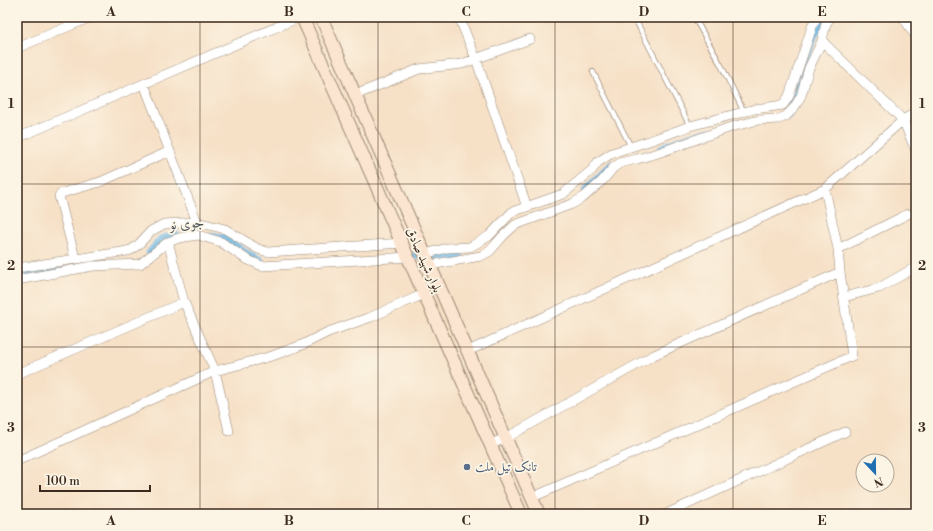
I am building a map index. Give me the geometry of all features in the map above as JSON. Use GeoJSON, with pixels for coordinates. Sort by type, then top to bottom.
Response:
{"type":"FeatureCollection","features":[{"type":"Feature","properties":{"kind":"main road","name":"بلوار شهید صادق"},"geometry":{"type":"LineString","coordinates":[[301,17],[521,514]]}},
{"type":"Feature","properties":{"kind":"main road","name":"بلوار شهید صادق"},"geometry":{"type":"LineString","coordinates":[[321,17],[539,514]]}},
{"type":"Feature","properties":{"kind":"street"},"geometry":{"type":"LineString","coordinates":[[17,48],[91,17]]}},
{"type":"Feature","properties":{"kind":"street"},"geometry":{"type":"LineString","coordinates":[[17,138],[301,17]]}},
{"type":"Feature","properties":{"kind":"street"},"geometry":{"type":"LineString","coordinates":[[459,17],[476,59],[527,207]]}},
{"type":"Feature","properties":{"kind":"street"},"geometry":{"type":"LineString","coordinates":[[428,259],[481,256],[490,251],[515,225],[572,204],[584,197],[620,163],[658,153],[731,127],[759,120],[779,119],[786,116],[794,108],[801,96],[809,68],[822,41],[826,23],[831,17]]}},
{"type":"Feature","properties":{"kind":"street"},"geometry":{"type":"LineString","coordinates":[[903,17],[916,36]]}},
{"type":"Feature","properties":{"kind":"street"},"geometry":{"type":"LineString","coordinates":[[428,259],[447,248],[470,247],[489,236],[512,212],[563,194],[592,170],[598,162],[612,152],[631,147],[690,126],[744,112],[783,105],[789,96],[813,19]]}},
{"type":"Feature","properties":{"kind":"street"},"geometry":{"type":"LineString","coordinates":[[355,95],[419,70],[462,64],[530,39]]}},
{"type":"Feature","properties":{"kind":"street"},"geometry":{"type":"LineString","coordinates":[[822,41],[903,120],[916,151]]}},
{"type":"Feature","properties":{"kind":"street"},"geometry":{"type":"LineString","coordinates":[[144,84],[197,222]]}},
{"type":"Feature","properties":{"kind":"street"},"geometry":{"type":"LineString","coordinates":[[468,351],[825,189],[903,120],[916,112]]}},
{"type":"Feature","properties":{"kind":"street"},"geometry":{"type":"LineString","coordinates":[[75,258],[59,196],[62,193],[100,182],[170,151]]}},
{"type":"Feature","properties":{"kind":"street"},"geometry":{"type":"LineString","coordinates":[[531,498],[852,356],[838,249],[825,189]]}},
{"type":"Feature","properties":{"kind":"street"},"geometry":{"type":"LineString","coordinates":[[838,249],[908,214]]}},
{"type":"Feature","properties":{"kind":"street"},"geometry":{"type":"LineString","coordinates":[[17,266],[131,250],[151,231],[164,224],[197,222],[225,229],[258,249],[268,252],[402,243]]}},
{"type":"Feature","properties":{"kind":"street"},"geometry":{"type":"LineString","coordinates":[[17,280],[93,266],[140,264],[168,242],[179,238],[198,235],[221,242],[246,259],[262,266],[408,258]]}},
{"type":"Feature","properties":{"kind":"street"},"geometry":{"type":"LineString","coordinates":[[168,242],[184,302],[215,371],[230,431]]}},
{"type":"Feature","properties":{"kind":"street"},"geometry":{"type":"LineString","coordinates":[[844,297],[879,288],[916,267]]}},
{"type":"Feature","properties":{"kind":"street"},"geometry":{"type":"LineString","coordinates":[[491,444],[506,438],[654,355],[840,272]]}},
{"type":"Feature","properties":{"kind":"street"},"geometry":{"type":"LineString","coordinates":[[17,461],[215,371],[272,356],[328,332],[371,317],[424,294]]}},
{"type":"Feature","properties":{"kind":"street"},"geometry":{"type":"LineString","coordinates":[[17,374],[184,302]]}},
{"type":"Feature","properties":{"kind":"street"},"geometry":{"type":"LineString","coordinates":[[666,514],[845,432]]}},
{"type":"Feature","properties":{"kind":"lane"},"geometry":{"type":"LineString","coordinates":[[634,17],[690,126]]}},
{"type":"Feature","properties":{"kind":"lane"},"geometry":{"type":"LineString","coordinates":[[694,17],[721,65],[744,112]]}},
{"type":"Feature","properties":{"kind":"lane"},"geometry":{"type":"LineString","coordinates":[[593,72],[631,147]]}},
{"type":"Feature","properties":{"kind":"waterway"},"geometry":{"type":"LineString","coordinates":[[786,115],[788,114],[814,35],[826,17]]}},
{"type":"Feature","properties":{"kind":"waterway"},"geometry":{"type":"LineString","coordinates":[[662,148],[685,138],[709,132]]}},
{"type":"Feature","properties":{"kind":"waterway"},"geometry":{"type":"LineString","coordinates":[[586,190],[612,165]]}},
{"type":"Feature","properties":{"kind":"waterway","name":"جوی نو"},"geometry":{"type":"LineString","coordinates":[[150,253],[161,239],[176,235]]}},
{"type":"Feature","properties":{"kind":"waterway","name":"جوی نو"},"geometry":{"type":"LineString","coordinates":[[213,236],[224,238],[260,261]]}},
{"type":"Feature","properties":{"kind":"waterway"},"geometry":{"type":"LineString","coordinates":[[404,256],[460,257]]}},
{"type":"Feature","properties":{"kind":"waterway","name":"جوی نو"},"geometry":{"type":"LineString","coordinates":[[17,273],[61,268]]}},
{"type":"Feature","properties":{"kind":"place","name":"تانک تیل ملت"},"geometry":{"type":"Point","coordinates":[467,467]}}]}
